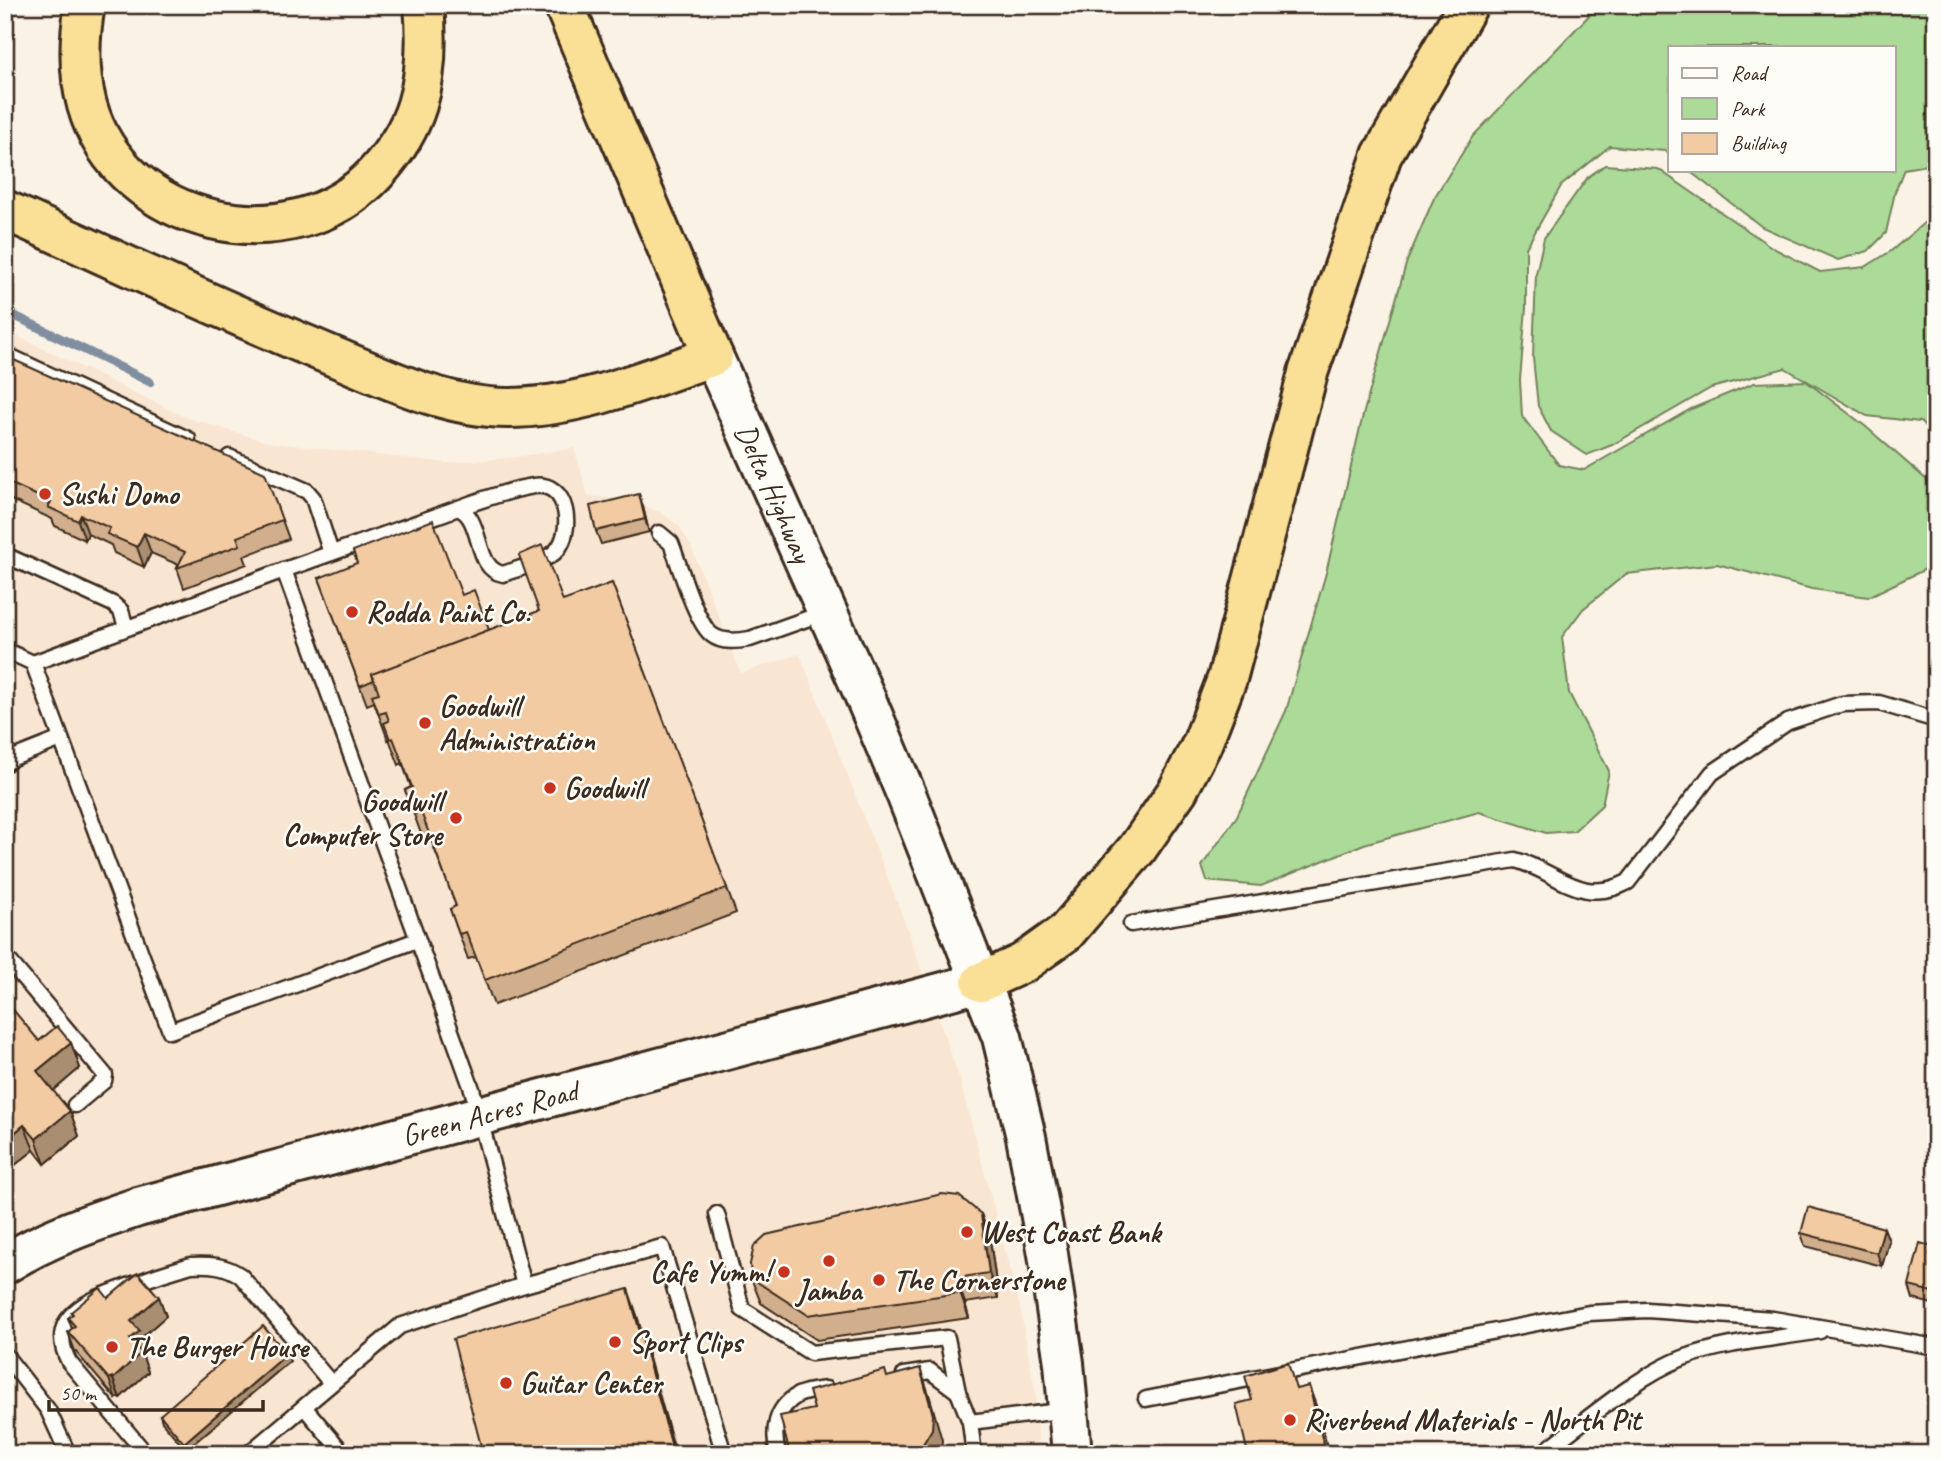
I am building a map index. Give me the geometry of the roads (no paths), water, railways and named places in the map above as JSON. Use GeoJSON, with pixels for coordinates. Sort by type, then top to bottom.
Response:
{"type":"FeatureCollection","features":[{"type":"Feature","properties":{"kind":"highway"},"geometry":{"type":"LineString","coordinates":[[85,5],[79,44],[88,106],[99,132],[126,172],[145,188],[185,211],[230,224],[256,226],[285,223],[342,201],[367,182],[390,157],[414,114],[424,75],[424,5]]}},
{"type":"Feature","properties":{"kind":"highway","name":"Delta Highway"},"geometry":{"type":"LineString","coordinates":[[564,5],[713,356]]}},
{"type":"Feature","properties":{"kind":"highway"},"geometry":{"type":"LineString","coordinates":[[981,982],[1023,963],[1066,932],[1137,849],[1178,790],[1202,744],[1227,679],[1308,373],[1382,155],[1468,5]]}},
{"type":"Feature","properties":{"kind":"highway"},"geometry":{"type":"LineString","coordinates":[[5,210],[296,341],[406,387],[471,404],[508,408],[567,401],[638,383],[713,356]]}},
{"type":"Feature","properties":{"kind":"street","name":"Delta Highway"},"geometry":{"type":"LineString","coordinates":[[713,356],[906,794],[1002,1037],[1026,1137],[1048,1254],[1069,1410],[1072,1454]]}},
{"type":"Feature","properties":{"kind":"street","name":"Green Acres Road"},"geometry":{"type":"LineString","coordinates":[[5,1264],[59,1237],[138,1208],[981,982]]}},
{"type":"Feature","properties":{"kind":"lane"},"geometry":{"type":"LineString","coordinates":[[5,354],[307,491],[313,498],[331,553]]}},
{"type":"Feature","properties":{"kind":"lane"},"geometry":{"type":"LineString","coordinates":[[33,663],[458,508],[533,486],[546,487],[557,494],[565,506],[564,536],[554,554],[503,574],[498,573],[488,564],[468,514],[458,508]]}},
{"type":"Feature","properties":{"kind":"lane"},"geometry":{"type":"LineString","coordinates":[[659,533],[671,543],[705,628],[720,640],[750,639],[827,611]]}},
{"type":"Feature","properties":{"kind":"lane"},"geometry":{"type":"LineString","coordinates":[[5,555],[113,604],[121,611],[126,627]]}},
{"type":"Feature","properties":{"kind":"lane"},"geometry":{"type":"LineString","coordinates":[[284,570],[481,1116],[524,1285]]}},
{"type":"Feature","properties":{"kind":"lane"},"geometry":{"type":"LineString","coordinates":[[5,650],[33,663],[170,1031],[417,940]]}},
{"type":"Feature","properties":{"kind":"lane"},"geometry":{"type":"LineString","coordinates":[[1131,924],[1515,860],[1528,863],[1578,890],[1612,891],[1628,882],[1712,773],[1788,722],[1842,704],[1879,704],[1936,720]]}},
{"type":"Feature","properties":{"kind":"lane"},"geometry":{"type":"LineString","coordinates":[[5,764],[13,758],[61,739]]}},
{"type":"Feature","properties":{"kind":"lane"},"geometry":{"type":"LineString","coordinates":[[5,956],[105,1075],[104,1081],[75,1105]]}},
{"type":"Feature","properties":{"kind":"lane"},"geometry":{"type":"LineString","coordinates":[[717,1214],[742,1308],[811,1353],[947,1338],[958,1392],[970,1422],[974,1454]]}},
{"type":"Feature","properties":{"kind":"lane"},"geometry":{"type":"LineString","coordinates":[[248,1454],[400,1326],[524,1285],[662,1247],[724,1454]]}},
{"type":"Feature","properties":{"kind":"lane"},"geometry":{"type":"LineString","coordinates":[[146,1454],[69,1362],[61,1345],[63,1328],[72,1315],[92,1299],[191,1265],[223,1267],[241,1276],[331,1383]]}},
{"type":"Feature","properties":{"kind":"lane"},"geometry":{"type":"LineString","coordinates":[[1146,1399],[1590,1313],[1647,1310],[1773,1320],[1936,1347]]}},
{"type":"Feature","properties":{"kind":"lane"},"geometry":{"type":"LineString","coordinates":[[1541,1454],[1642,1380],[1682,1359],[1710,1350],[1832,1329]]}},
{"type":"Feature","properties":{"kind":"lane"},"geometry":{"type":"LineString","coordinates":[[5,1355],[48,1410],[68,1454]]}},
{"type":"Feature","properties":{"kind":"lane"},"geometry":{"type":"LineString","coordinates":[[890,1378],[930,1371],[958,1392]]}},
{"type":"Feature","properties":{"kind":"lane"},"geometry":{"type":"LineString","coordinates":[[778,1454],[773,1435],[783,1408],[800,1394],[836,1387]]}},
{"type":"Feature","properties":{"kind":"lane"},"geometry":{"type":"LineString","coordinates":[[304,1406],[344,1454]]}},
{"type":"Feature","properties":{"kind":"lane"},"geometry":{"type":"LineString","coordinates":[[970,1422],[1069,1410]]}},
{"type":"Feature","properties":{"kind":"waterway"},"geometry":{"type":"LineString","coordinates":[[5,311],[150,382]]}},
{"type":"Feature","properties":{"kind":"place","name":"Sushi Domo"},"geometry":{"type":"Point","coordinates":[45,494]}},
{"type":"Feature","properties":{"kind":"place","name":"Rodda Paint Co."},"geometry":{"type":"Point","coordinates":[352,612]}},
{"type":"Feature","properties":{"kind":"place","name":"Goodwill Administration"},"geometry":{"type":"Point","coordinates":[425,723]}},
{"type":"Feature","properties":{"kind":"place","name":"Goodwill"},"geometry":{"type":"Point","coordinates":[550,788]}},
{"type":"Feature","properties":{"kind":"place","name":"Goodwill Computer Store"},"geometry":{"type":"Point","coordinates":[456,818]}},
{"type":"Feature","properties":{"kind":"place","name":"West Coast Bank"},"geometry":{"type":"Point","coordinates":[967,1232]}},
{"type":"Feature","properties":{"kind":"place","name":"Jamba"},"geometry":{"type":"Point","coordinates":[829,1261]}},
{"type":"Feature","properties":{"kind":"place","name":"Cafe Yumm!"},"geometry":{"type":"Point","coordinates":[784,1272]}},
{"type":"Feature","properties":{"kind":"place","name":"The Cornerstone"},"geometry":{"type":"Point","coordinates":[879,1280]}},
{"type":"Feature","properties":{"kind":"place","name":"Sport Clips"},"geometry":{"type":"Point","coordinates":[615,1342]}},
{"type":"Feature","properties":{"kind":"place","name":"The Burger House"},"geometry":{"type":"Point","coordinates":[112,1347]}},
{"type":"Feature","properties":{"kind":"place","name":"Guitar Center"},"geometry":{"type":"Point","coordinates":[506,1383]}},
{"type":"Feature","properties":{"kind":"place","name":"Riverbend Materials - North Pit"},"geometry":{"type":"Point","coordinates":[1290,1420]}}]}
